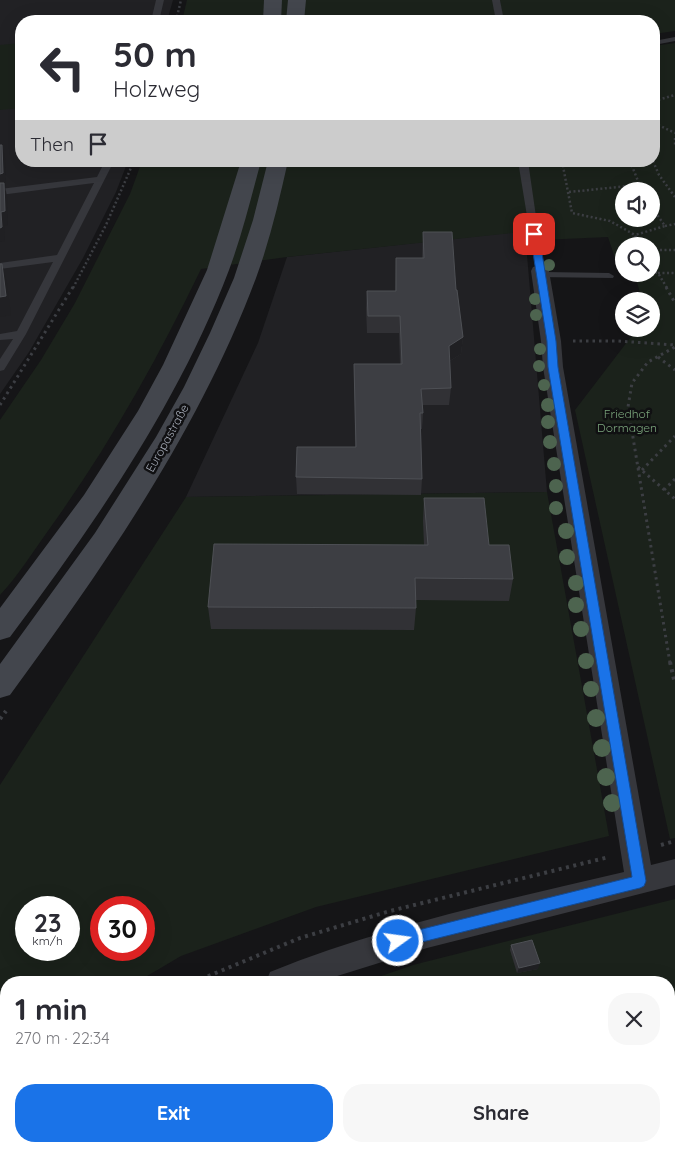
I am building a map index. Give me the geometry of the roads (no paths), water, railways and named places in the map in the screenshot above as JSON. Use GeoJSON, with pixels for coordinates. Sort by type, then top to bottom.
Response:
{"type":"FeatureCollection","features":[{"type":"Feature","properties":{"kind":"main road"},"geometry":{"type":"LineString","coordinates":[[272,15],[273,0]]}},
{"type":"Feature","properties":{"kind":"main road"},"geometry":{"type":"LineString","coordinates":[[296,15],[297,0]]}},
{"type":"Feature","properties":{"kind":"main road"},"geometry":{"type":"LineString","coordinates":[[0,629],[97,495],[147,416],[187,338],[217,272],[236,219],[249,167]]}},
{"type":"Feature","properties":{"kind":"main road","name":"Europastraße"},"geometry":{"type":"LineString","coordinates":[[0,686],[61,604],[129,505],[176,425],[218,343],[245,277],[264,222],[277,167]]}},
{"type":"Feature","properties":{"kind":"street"},"geometry":{"type":"LineString","coordinates":[[540,273],[555,376],[640,881]]}},
{"type":"Feature","properties":{"kind":"street"},"geometry":{"type":"LineString","coordinates":[[296,976],[398,941],[675,872]]}},
{"type":"Feature","properties":{"kind":"lane"},"geometry":{"type":"LineString","coordinates":[[496,0],[499,15]]}},
{"type":"Feature","properties":{"kind":"lane"},"geometry":{"type":"LineString","coordinates":[[660,42],[675,39]]}},
{"type":"Feature","properties":{"kind":"lane"},"geometry":{"type":"LineString","coordinates":[[0,367],[21,334],[107,167]]}},
{"type":"Feature","properties":{"kind":"lane"},"geometry":{"type":"LineString","coordinates":[[524,167],[540,273],[608,276]]}},
{"type":"Feature","properties":{"kind":"lane"},"geometry":{"type":"LineString","coordinates":[[0,192],[101,179]]}},
{"type":"Feature","properties":{"kind":"lane"},"geometry":{"type":"LineString","coordinates":[[0,266],[59,258]]}},
{"type":"Feature","properties":{"kind":"lane"},"geometry":{"type":"LineString","coordinates":[[0,337],[21,334]]}},
{"type":"Feature","properties":{"kind":"park label","name":"Friedhof Dormagen"},"geometry":{"type":"Point","coordinates":[627,420]}}]}
